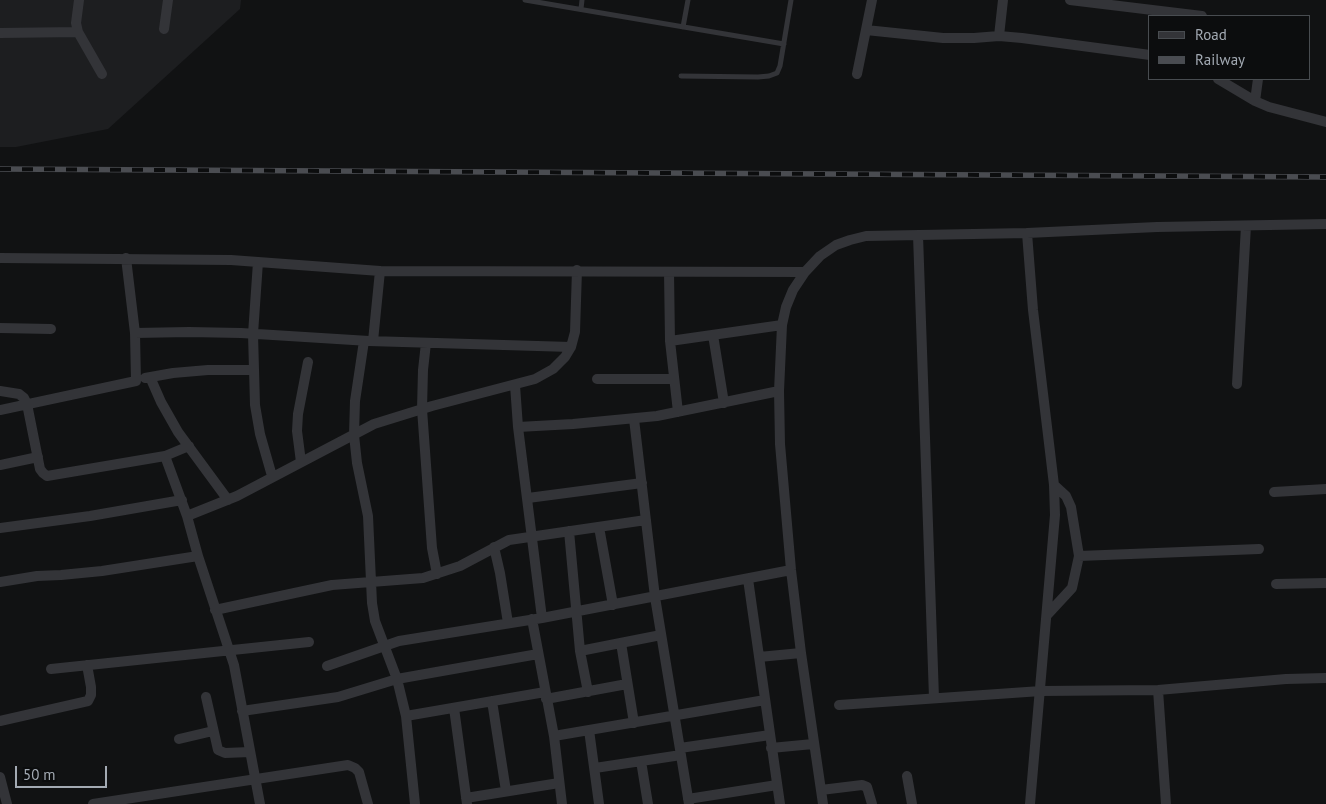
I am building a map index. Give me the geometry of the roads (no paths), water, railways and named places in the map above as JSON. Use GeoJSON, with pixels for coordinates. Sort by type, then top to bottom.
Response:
{"type":"FeatureCollection","features":[{"type":"Feature","properties":{"kind":"street"},"geometry":{"type":"LineString","coordinates":[[79,0],[76,23],[78,32],[102,74]]}},
{"type":"Feature","properties":{"kind":"street"},"geometry":{"type":"LineString","coordinates":[[164,29],[168,0]]}},
{"type":"Feature","properties":{"kind":"street"},"geometry":{"type":"LineString","coordinates":[[857,74],[872,0]]}},
{"type":"Feature","properties":{"kind":"street"},"geometry":{"type":"LineString","coordinates":[[999,36],[1003,0]]}},
{"type":"Feature","properties":{"kind":"street"},"geometry":{"type":"LineString","coordinates":[[1070,0],[1194,15]]}},
{"type":"Feature","properties":{"kind":"street"},"geometry":{"type":"LineString","coordinates":[[866,30],[943,38],[999,36],[1148,56]]}},
{"type":"Feature","properties":{"kind":"street"},"geometry":{"type":"LineString","coordinates":[[0,33],[78,32]]}},
{"type":"Feature","properties":{"kind":"street"},"geometry":{"type":"LineString","coordinates":[[1220,80],[1269,107],[1326,122]]}},
{"type":"Feature","properties":{"kind":"street"},"geometry":{"type":"LineString","coordinates":[[1255,101],[1258,80]]}},
{"type":"Feature","properties":{"kind":"street"},"geometry":{"type":"LineString","coordinates":[[823,804],[813,744],[791,570],[780,444],[779,391],[782,325],[786,307],[793,290],[805,272],[820,256],[836,245],[866,236],[1326,224]]}},
{"type":"Feature","properties":{"kind":"street"},"geometry":{"type":"LineString","coordinates":[[1237,384],[1246,226]]}},
{"type":"Feature","properties":{"kind":"street"},"geometry":{"type":"LineString","coordinates":[[1027,233],[1033,310],[1054,485],[1055,516],[1030,804]]}},
{"type":"Feature","properties":{"kind":"street"},"geometry":{"type":"LineString","coordinates":[[918,236],[934,698]]}},
{"type":"Feature","properties":{"kind":"street"},"geometry":{"type":"LineString","coordinates":[[0,258],[231,260],[380,271],[805,272]]}},
{"type":"Feature","properties":{"kind":"street"},"geometry":{"type":"LineString","coordinates":[[126,258],[135,333],[136,381]]}},
{"type":"Feature","properties":{"kind":"street"},"geometry":{"type":"LineString","coordinates":[[258,262],[253,334],[255,405],[260,434],[272,476]]}},
{"type":"Feature","properties":{"kind":"street"},"geometry":{"type":"LineString","coordinates":[[188,516],[228,500],[374,424],[422,409],[535,379],[553,369],[565,358],[571,347],[575,332],[577,270]]}},
{"type":"Feature","properties":{"kind":"street"},"geometry":{"type":"LineString","coordinates":[[380,271],[355,401],[354,435],[357,463],[368,516],[375,621],[396,679],[406,716],[415,804]]}},
{"type":"Feature","properties":{"kind":"street"},"geometry":{"type":"LineString","coordinates":[[669,272],[670,341],[678,412]]}},
{"type":"Feature","properties":{"kind":"street"},"geometry":{"type":"LineString","coordinates":[[670,341],[782,325]]}},
{"type":"Feature","properties":{"kind":"street"},"geometry":{"type":"LineString","coordinates":[[0,328],[51,329]]}},
{"type":"Feature","properties":{"kind":"street"},"geometry":{"type":"LineString","coordinates":[[135,333],[253,334],[368,341],[571,347]]}},
{"type":"Feature","properties":{"kind":"street"},"geometry":{"type":"LineString","coordinates":[[712,335],[724,403]]}},
{"type":"Feature","properties":{"kind":"street"},"geometry":{"type":"LineString","coordinates":[[426,343],[422,409],[432,548],[437,574]]}},
{"type":"Feature","properties":{"kind":"street"},"geometry":{"type":"LineString","coordinates":[[301,462],[297,431],[308,362]]}},
{"type":"Feature","properties":{"kind":"street"},"geometry":{"type":"LineString","coordinates":[[0,410],[173,373],[208,370],[254,370]]}},
{"type":"Feature","properties":{"kind":"street"},"geometry":{"type":"LineString","coordinates":[[150,377],[178,432],[228,500]]}},
{"type":"Feature","properties":{"kind":"street"},"geometry":{"type":"LineString","coordinates":[[597,379],[673,379]]}},
{"type":"Feature","properties":{"kind":"street"},"geometry":{"type":"LineString","coordinates":[[515,385],[518,427],[532,536],[538,654],[554,736],[562,804]]}},
{"type":"Feature","properties":{"kind":"street"},"geometry":{"type":"LineString","coordinates":[[0,391],[19,394],[24,398],[27,404],[40,469],[47,476],[165,456],[189,446]]}},
{"type":"Feature","properties":{"kind":"street"},"geometry":{"type":"LineString","coordinates":[[518,427],[634,419],[779,391]]}},
{"type":"Feature","properties":{"kind":"street"},"geometry":{"type":"LineString","coordinates":[[634,419],[655,597],[689,801],[777,785]]}},
{"type":"Feature","properties":{"kind":"street"},"geometry":{"type":"LineString","coordinates":[[165,456],[188,516],[198,556],[229,650],[260,804]]}},
{"type":"Feature","properties":{"kind":"street"},"geometry":{"type":"LineString","coordinates":[[0,465],[38,457]]}},
{"type":"Feature","properties":{"kind":"street"},"geometry":{"type":"LineString","coordinates":[[528,498],[642,483]]}},
{"type":"Feature","properties":{"kind":"street"},"geometry":{"type":"LineString","coordinates":[[1047,615],[1072,588],[1079,556],[1071,508],[1066,496],[1054,485]]}},
{"type":"Feature","properties":{"kind":"street"},"geometry":{"type":"LineString","coordinates":[[1274,492],[1326,489]]}},
{"type":"Feature","properties":{"kind":"street"},"geometry":{"type":"LineString","coordinates":[[0,528],[90,516],[182,500]]}},
{"type":"Feature","properties":{"kind":"street"},"geometry":{"type":"LineString","coordinates":[[215,610],[332,585],[423,578],[460,566],[509,540],[646,520]]}},
{"type":"Feature","properties":{"kind":"street"},"geometry":{"type":"LineString","coordinates":[[599,527],[613,605]]}},
{"type":"Feature","properties":{"kind":"street"},"geometry":{"type":"LineString","coordinates":[[569,531],[580,652],[588,692]]}},
{"type":"Feature","properties":{"kind":"street"},"geometry":{"type":"LineString","coordinates":[[494,547],[508,623]]}},
{"type":"Feature","properties":{"kind":"street"},"geometry":{"type":"LineString","coordinates":[[1079,556],[1259,549]]}},
{"type":"Feature","properties":{"kind":"street"},"geometry":{"type":"LineString","coordinates":[[0,582],[198,556]]}},
{"type":"Feature","properties":{"kind":"street"},"geometry":{"type":"LineString","coordinates":[[326,666],[383,646],[424,636],[576,612],[791,570]]}},
{"type":"Feature","properties":{"kind":"street"},"geometry":{"type":"LineString","coordinates":[[748,579],[780,804]]}},
{"type":"Feature","properties":{"kind":"street"},"geometry":{"type":"LineString","coordinates":[[1276,584],[1326,583]]}},
{"type":"Feature","properties":{"kind":"street"},"geometry":{"type":"LineString","coordinates":[[580,652],[661,635]]}},
{"type":"Feature","properties":{"kind":"street"},"geometry":{"type":"LineString","coordinates":[[51,669],[309,642]]}},
{"type":"Feature","properties":{"kind":"street"},"geometry":{"type":"LineString","coordinates":[[621,643],[634,723]]}},
{"type":"Feature","properties":{"kind":"street"},"geometry":{"type":"LineString","coordinates":[[759,657],[801,653]]}},
{"type":"Feature","properties":{"kind":"street"},"geometry":{"type":"LineString","coordinates":[[242,711],[338,697],[396,679],[538,654]]}},
{"type":"Feature","properties":{"kind":"street"},"geometry":{"type":"LineString","coordinates":[[0,721],[88,701],[91,696],[91,688],[87,665]]}},
{"type":"Feature","properties":{"kind":"street"},"geometry":{"type":"LineString","coordinates":[[839,705],[1040,691],[1158,690],[1286,679],[1326,678]]}},
{"type":"Feature","properties":{"kind":"street"},"geometry":{"type":"LineString","coordinates":[[406,716],[492,702],[588,692],[627,684]]}},
{"type":"Feature","properties":{"kind":"street"},"geometry":{"type":"LineString","coordinates":[[1158,690],[1166,804]]}},
{"type":"Feature","properties":{"kind":"street"},"geometry":{"type":"LineString","coordinates":[[206,697],[218,750],[225,753],[250,752]]}},
{"type":"Feature","properties":{"kind":"street"},"geometry":{"type":"LineString","coordinates":[[554,736],[765,700]]}},
{"type":"Feature","properties":{"kind":"street"},"geometry":{"type":"LineString","coordinates":[[492,702],[506,791]]}},
{"type":"Feature","properties":{"kind":"street"},"geometry":{"type":"LineString","coordinates":[[454,708],[466,801],[506,791],[559,783]]}},
{"type":"Feature","properties":{"kind":"street"},"geometry":{"type":"LineString","coordinates":[[590,730],[599,804]]}},
{"type":"Feature","properties":{"kind":"street"},"geometry":{"type":"LineString","coordinates":[[179,739],[213,731]]}},
{"type":"Feature","properties":{"kind":"street"},"geometry":{"type":"LineString","coordinates":[[594,768],[641,761],[680,751],[770,735]]}},
{"type":"Feature","properties":{"kind":"street"},"geometry":{"type":"LineString","coordinates":[[772,748],[813,744]]}},
{"type":"Feature","properties":{"kind":"street"},"geometry":{"type":"LineString","coordinates":[[641,761],[648,804]]}},
{"type":"Feature","properties":{"kind":"street"},"geometry":{"type":"LineString","coordinates":[[94,804],[156,799],[348,765],[355,768],[358,772],[368,804]]}},
{"type":"Feature","properties":{"kind":"street"},"geometry":{"type":"LineString","coordinates":[[907,776],[912,804]]}},
{"type":"Feature","properties":{"kind":"street"},"geometry":{"type":"LineString","coordinates":[[0,777],[7,804]]}},
{"type":"Feature","properties":{"kind":"street"},"geometry":{"type":"LineString","coordinates":[[821,790],[862,785],[867,787],[870,792],[872,804]]}},
{"type":"Feature","properties":{"kind":"lane"},"geometry":{"type":"LineString","coordinates":[[525,0],[784,44]]}},
{"type":"Feature","properties":{"kind":"lane"},"geometry":{"type":"LineString","coordinates":[[581,10],[582,0]]}},
{"type":"Feature","properties":{"kind":"lane"},"geometry":{"type":"LineString","coordinates":[[683,27],[688,0]]}},
{"type":"Feature","properties":{"kind":"lane"},"geometry":{"type":"LineString","coordinates":[[681,76],[769,76],[777,73],[780,66],[791,0]]}},
{"type":"Feature","properties":{"kind":"railway"},"geometry":{"type":"LineString","coordinates":[[0,169],[1326,177]]}}]}
